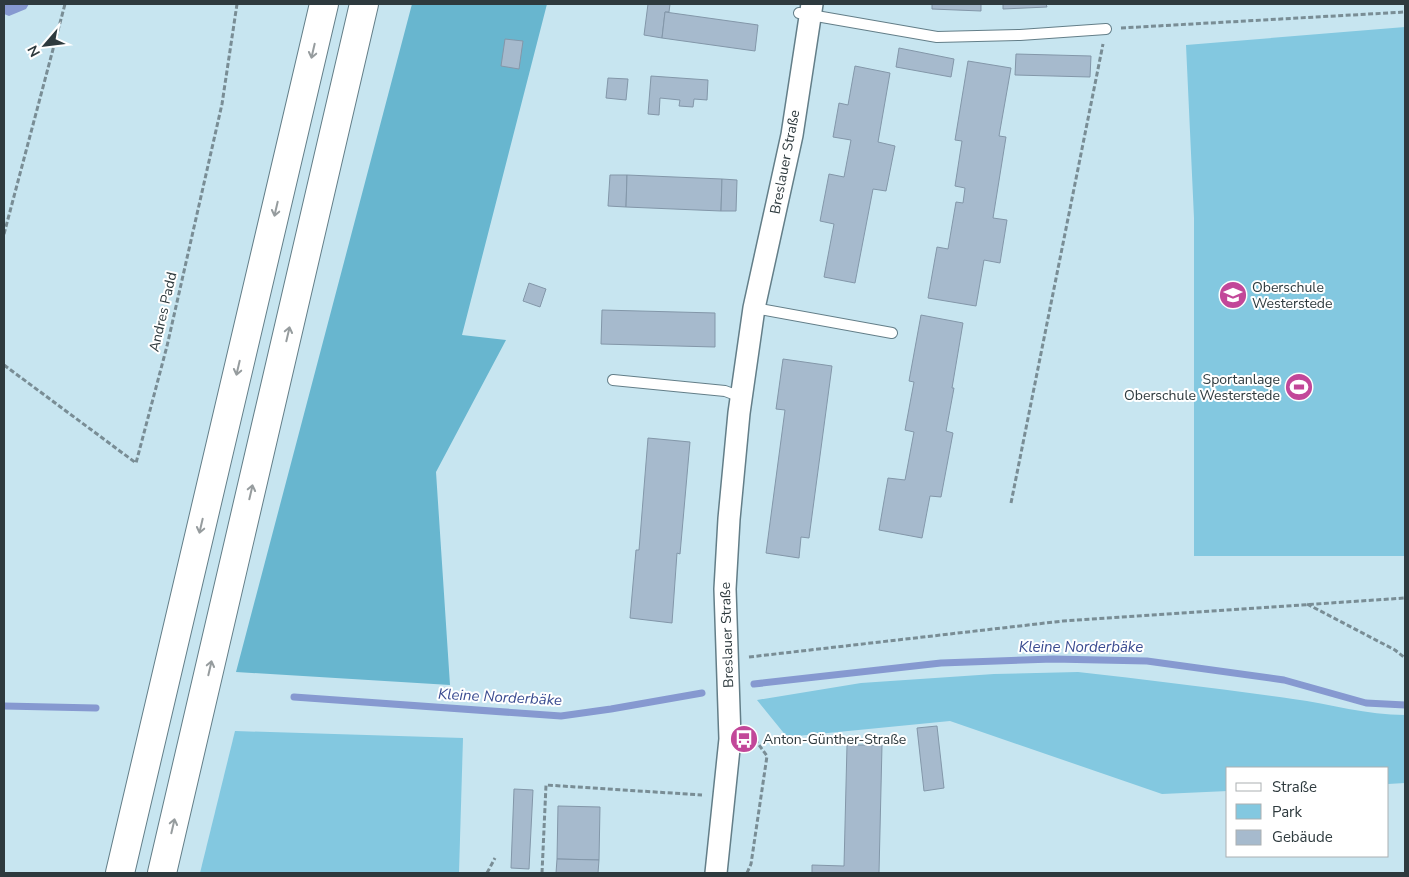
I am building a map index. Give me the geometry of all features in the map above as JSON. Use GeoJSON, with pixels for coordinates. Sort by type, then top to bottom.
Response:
{"type":"FeatureCollection","features":[{"type":"Feature","properties":{"kind":"highway"},"geometry":{"type":"LineString","coordinates":[[120,873],[324,4]]}},
{"type":"Feature","properties":{"kind":"highway"},"geometry":{"type":"LineString","coordinates":[[162,873],[364,4]]}},
{"type":"Feature","properties":{"kind":"street","name":"Breslauer Straße"},"geometry":{"type":"LineString","coordinates":[[716,873],[730,739],[734,660],[725,589],[729,519],[742,396],[754,308],[792,135],[807,11]]}},
{"type":"Feature","properties":{"kind":"lane","name":"Breslauer Straße"},"geometry":{"type":"LineString","coordinates":[[807,11],[936,37],[1020,35],[1106,29]]}},
{"type":"Feature","properties":{"kind":"lane"},"geometry":{"type":"LineString","coordinates":[[754,308],[892,333]]}},
{"type":"Feature","properties":{"kind":"lane"},"geometry":{"type":"LineString","coordinates":[[613,380],[725,391],[742,396]]}},
{"type":"Feature","properties":{"kind":"path"},"geometry":{"type":"LineString","coordinates":[[4,234],[65,4]]}},
{"type":"Feature","properties":{"kind":"path","name":"Andres Padd"},"geometry":{"type":"LineString","coordinates":[[4,365],[136,463],[167,346],[222,104],[237,4]]}},
{"type":"Feature","properties":{"kind":"path"},"geometry":{"type":"LineString","coordinates":[[1010,503],[1106,29],[1405,12]]}},
{"type":"Feature","properties":{"kind":"path"},"geometry":{"type":"LineString","coordinates":[[734,660],[1063,621],[1405,598]]}},
{"type":"Feature","properties":{"kind":"path"},"geometry":{"type":"LineString","coordinates":[[1307,604],[1395,650],[1405,658]]}},
{"type":"Feature","properties":{"kind":"path"},"geometry":{"type":"LineString","coordinates":[[746,873],[751,864],[767,756],[751,733]]}},
{"type":"Feature","properties":{"kind":"path"},"geometry":{"type":"LineString","coordinates":[[542,873],[546,785],[704,795]]}},
{"type":"Feature","properties":{"kind":"path"},"geometry":{"type":"LineString","coordinates":[[487,873],[495,858]]}},
{"type":"Feature","properties":{"kind":"green space","name":"Sportanlage Oberschule Westerstede"},"geometry":{"type":"Polygon","coordinates":[[[1405,27],[1405,556],[1194,556],[1194,218],[1186,45],[1405,27]]]}},
{"type":"Feature","properties":{"kind":"green space"},"geometry":{"type":"Polygon","coordinates":[[[1078,672],[1293,699],[1391,715],[1405,715],[1405,783],[1389,784],[1389,767],[1226,767],[1226,791],[1162,794],[950,721],[787,737],[757,700],[861,683],[994,674],[1078,672]]]}},
{"type":"Feature","properties":{"kind":"green space"},"geometry":{"type":"Polygon","coordinates":[[[235,731],[463,738],[459,873],[200,873],[235,731]]]}},
{"type":"Feature","properties":{"kind":"shaded area"},"geometry":{"type":"Polygon","coordinates":[[[4,4],[29,4],[26,9],[9,16],[4,14],[4,4]]]}},
{"type":"Feature","properties":{"kind":"shaded area"},"geometry":{"type":"Polygon","coordinates":[[[412,4],[547,4],[462,335],[506,340],[436,472],[450,685],[236,672],[412,4]]]}},
{"type":"Feature","properties":{"kind":"building"},"geometry":{"type":"Polygon","coordinates":[[[648,4],[670,4],[669,12],[665,12],[662,38],[644,35],[648,4]]]}},
{"type":"Feature","properties":{"kind":"building"},"geometry":{"type":"Polygon","coordinates":[[[932,4],[981,4],[981,11],[932,9],[932,4]]]}},
{"type":"Feature","properties":{"kind":"building"},"geometry":{"type":"Polygon","coordinates":[[[1003,4],[1046,4],[1047,7],[1003,9],[1003,4]]]}},
{"type":"Feature","properties":{"kind":"building"},"geometry":{"type":"Polygon","coordinates":[[[665,12],[758,25],[755,51],[662,38],[665,12]]]}},
{"type":"Feature","properties":{"kind":"building"},"geometry":{"type":"Polygon","coordinates":[[[505,39],[523,41],[519,69],[501,66],[505,39]]]}},
{"type":"Feature","properties":{"kind":"building"},"geometry":{"type":"Polygon","coordinates":[[[899,48],[954,59],[951,77],[896,67],[899,48]]]}},
{"type":"Feature","properties":{"kind":"building"},"geometry":{"type":"Polygon","coordinates":[[[1016,54],[1091,56],[1090,77],[1015,75],[1016,54]]]}},
{"type":"Feature","properties":{"kind":"building"},"geometry":{"type":"Polygon","coordinates":[[[968,61],[1011,68],[999,136],[1006,137],[993,218],[1007,220],[1000,263],[984,260],[976,306],[928,298],[937,247],[948,249],[956,202],[963,203],[965,188],[955,186],[962,141],[955,140],[968,61]]]}},
{"type":"Feature","properties":{"kind":"building"},"geometry":{"type":"Polygon","coordinates":[[[855,66],[890,73],[878,142],[895,146],[886,191],[873,189],[855,283],[824,277],[834,224],[820,221],[829,174],[844,177],[851,140],[833,137],[839,103],[848,105],[855,66]]]}},
{"type":"Feature","properties":{"kind":"building"},"geometry":{"type":"Polygon","coordinates":[[[651,76],[708,80],[707,100],[694,99],[693,107],[679,106],[680,100],[660,98],[659,115],[648,114],[651,76]]]}},
{"type":"Feature","properties":{"kind":"building"},"geometry":{"type":"Polygon","coordinates":[[[608,78],[628,79],[626,100],[606,98],[608,78]]]}},
{"type":"Feature","properties":{"kind":"building"},"geometry":{"type":"Polygon","coordinates":[[[610,175],[627,175],[626,207],[608,206],[610,175]]]}},
{"type":"Feature","properties":{"kind":"building"},"geometry":{"type":"Polygon","coordinates":[[[627,175],[722,179],[721,211],[626,207],[627,175]]]}},
{"type":"Feature","properties":{"kind":"building"},"geometry":{"type":"Polygon","coordinates":[[[722,179],[737,180],[736,211],[721,211],[722,179]]]}},
{"type":"Feature","properties":{"kind":"building"},"geometry":{"type":"Polygon","coordinates":[[[529,283],[546,289],[540,307],[523,301],[529,283]]]}},
{"type":"Feature","properties":{"kind":"building"},"geometry":{"type":"Polygon","coordinates":[[[602,310],[715,313],[715,347],[601,344],[602,310]]]}},
{"type":"Feature","properties":{"kind":"building"},"geometry":{"type":"Polygon","coordinates":[[[921,315],[963,323],[946,431],[953,433],[941,497],[930,496],[922,538],[879,530],[888,478],[905,480],[914,432],[905,430],[914,382],[909,381],[921,315]]]}},
{"type":"Feature","properties":{"kind":"building"},"geometry":{"type":"Polygon","coordinates":[[[783,359],[832,366],[809,538],[801,537],[799,558],[766,553],[785,410],[776,409],[783,359]]]}},
{"type":"Feature","properties":{"kind":"building"},"geometry":{"type":"Polygon","coordinates":[[[648,438],[690,442],[680,554],[677,553],[672,623],[630,618],[636,550],[639,550],[648,438]]]}},
{"type":"Feature","properties":{"kind":"building"},"geometry":{"type":"Polygon","coordinates":[[[937,726],[944,788],[924,791],[917,728],[937,726]]]}},
{"type":"Feature","properties":{"kind":"building"},"geometry":{"type":"Polygon","coordinates":[[[847,745],[882,745],[879,873],[812,873],[812,865],[844,866],[847,745]]]}},
{"type":"Feature","properties":{"kind":"building"},"geometry":{"type":"Polygon","coordinates":[[[514,789],[533,790],[529,869],[511,868],[514,789]]]}},
{"type":"Feature","properties":{"kind":"building"},"geometry":{"type":"Polygon","coordinates":[[[558,806],[600,807],[599,860],[557,859],[558,806]]]}},
{"type":"Feature","properties":{"kind":"building"},"geometry":{"type":"Polygon","coordinates":[[[557,859],[599,860],[598,873],[556,873],[557,859]]]}},
{"type":"Feature","properties":{"kind":"waterway","name":"Kleine Norderbäke"},"geometry":{"type":"LineString","coordinates":[[754,684],[941,663],[1053,659],[1147,661],[1284,680],[1366,703],[1405,705]]}},
{"type":"Feature","properties":{"kind":"waterway","name":"Kleine Norderbäke"},"geometry":{"type":"LineString","coordinates":[[294,697],[561,716],[702,693]]}},
{"type":"Feature","properties":{"kind":"waterway","name":"Kleine Norderbäke"},"geometry":{"type":"LineString","coordinates":[[4,706],[96,708]]}},
{"type":"Feature","properties":{"kind":"place","name":"Oberschule Westerstede"},"geometry":{"type":"Point","coordinates":[1233,295]}},
{"type":"Feature","properties":{"kind":"place","name":"Sportanlage Oberschule Westerstede"},"geometry":{"type":"Point","coordinates":[1299,387]}},
{"type":"Feature","properties":{"kind":"place","name":"Anton-Günther-Straße"},"geometry":{"type":"Point","coordinates":[744,739]}}]}
